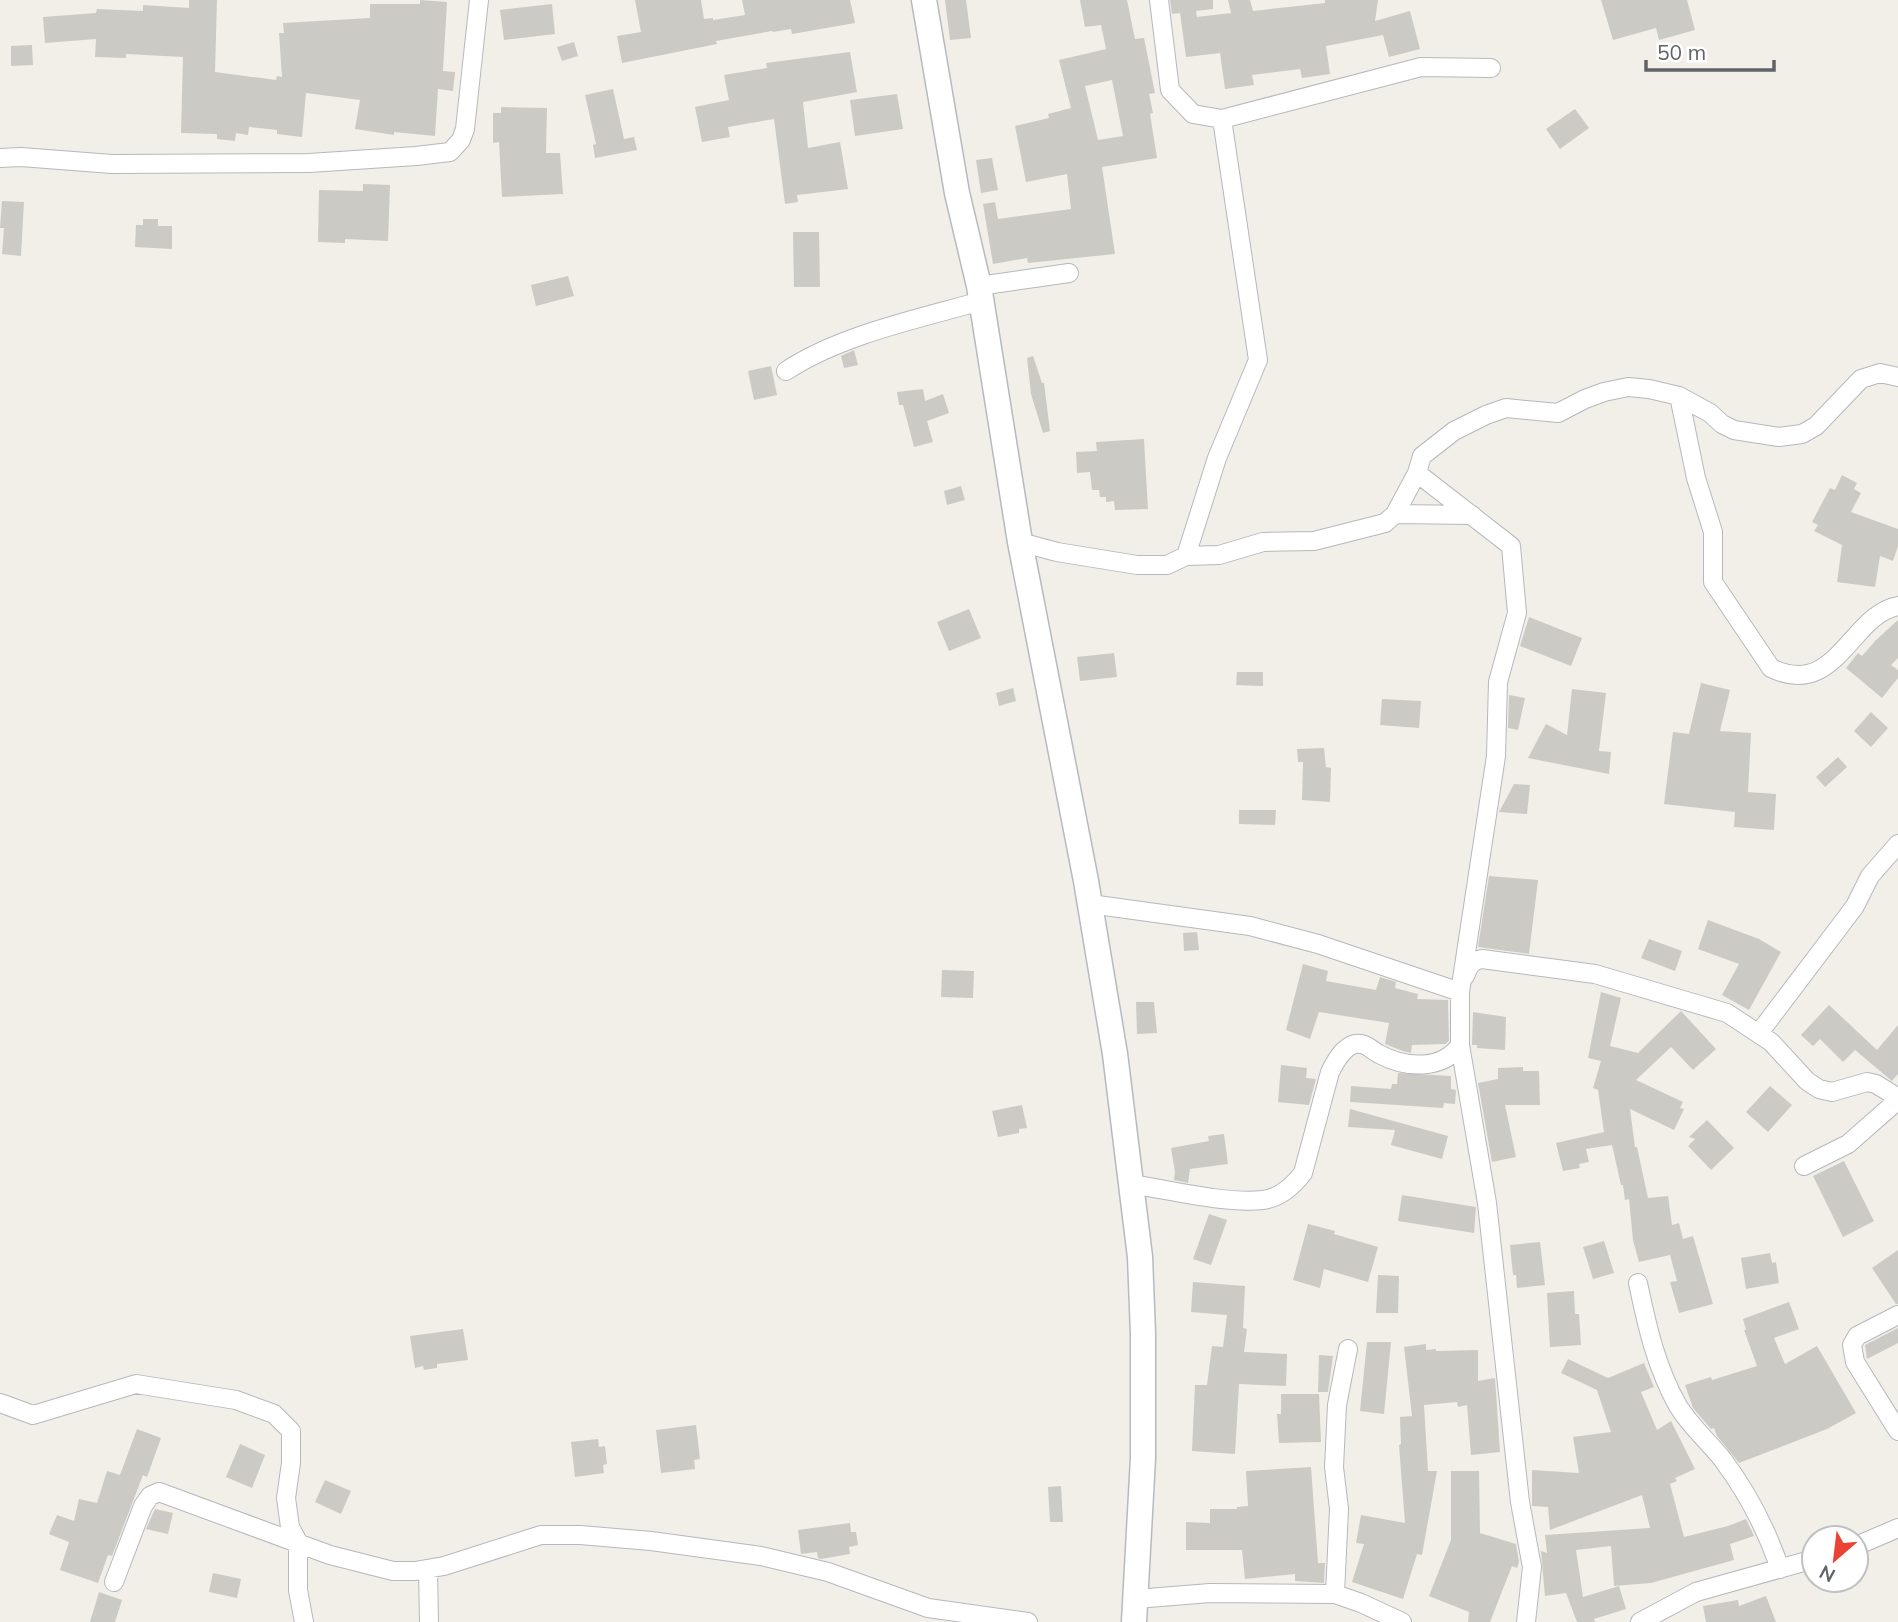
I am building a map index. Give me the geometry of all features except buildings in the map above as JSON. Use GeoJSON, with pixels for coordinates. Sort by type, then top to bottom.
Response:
{"type":"FeatureCollection","features":[{"type":"Feature","properties":{"kind":"main road"},"geometry":{"type":"LineString","coordinates":[[924,0],[957,192],[980,293],[1020,542],[1090,904],[1115,1054],[1140,1257],[1143,1334],[1143,1458],[1135,1611]]}},
{"type":"Feature","properties":{"kind":"street"},"geometry":{"type":"LineString","coordinates":[[0,158],[21,157],[112,164],[309,163],[450,152],[461,140],[465,129],[479,0]]}},
{"type":"Feature","properties":{"kind":"street"},"geometry":{"type":"LineString","coordinates":[[1159,0],[1171,90],[1193,114],[1222,119],[1421,67],[1491,68]]}},
{"type":"Feature","properties":{"kind":"street"},"geometry":{"type":"LineString","coordinates":[[1186,556],[1217,458],[1258,360],[1222,119]]}},
{"type":"Feature","properties":{"kind":"street"},"geometry":{"type":"LineString","coordinates":[[786,371],[811,354],[980,293],[1069,273]]}},
{"type":"Feature","properties":{"kind":"street"},"geometry":{"type":"LineString","coordinates":[[1020,542],[1057,552],[1138,565],[1167,565],[1186,556],[1219,555],[1263,542],[1314,541],[1385,523],[1395,514],[1418,473],[1422,456],[1454,431],[1506,408],[1558,413],[1585,399],[1628,387],[1648,388],[1679,396],[1734,430],[1779,437],[1802,434],[1816,426],[1861,379],[1880,373],[1898,377]]}},
{"type":"Feature","properties":{"kind":"street"},"geometry":{"type":"LineString","coordinates":[[1679,396],[1696,478],[1713,532],[1713,582],[1771,668],[1784,675],[1823,669],[1881,613],[1898,607]]}},
{"type":"Feature","properties":{"kind":"street"},"geometry":{"type":"LineString","coordinates":[[1418,473],[1511,546],[1517,612],[1498,682],[1496,756],[1460,992],[1460,1045],[1488,1203],[1520,1502],[1532,1567],[1526,1622]]}},
{"type":"Feature","properties":{"kind":"street"},"geometry":{"type":"LineString","coordinates":[[1395,514],[1472,515]]}},
{"type":"Feature","properties":{"kind":"street"},"geometry":{"type":"LineString","coordinates":[[1759,1033],[1855,906],[1870,876],[1898,844]]}},
{"type":"Feature","properties":{"kind":"street"},"geometry":{"type":"LineString","coordinates":[[1090,904],[1250,926],[1318,944],[1460,992]]}},
{"type":"Feature","properties":{"kind":"street"},"geometry":{"type":"LineString","coordinates":[[1460,992],[1469,966],[1474,960],[1595,974],[1727,1013],[1771,1042],[1807,1081],[1819,1089],[1832,1092],[1867,1082],[1876,1084],[1897,1098],[1848,1144],[1804,1166]]}},
{"type":"Feature","properties":{"kind":"street"},"geometry":{"type":"LineString","coordinates":[[1131,1184],[1236,1200],[1265,1200],[1292,1187],[1303,1173],[1330,1072],[1335,1061],[1348,1047],[1357,1043],[1367,1045],[1378,1054],[1401,1063],[1437,1064],[1448,1059],[1460,1045]]}},
{"type":"Feature","properties":{"kind":"street"},"geometry":{"type":"LineString","coordinates":[[1638,1283],[1649,1335],[1665,1380],[1694,1430],[1722,1459],[1746,1498],[1770,1540],[1780,1569]]}},
{"type":"Feature","properties":{"kind":"street"},"geometry":{"type":"LineString","coordinates":[[1898,1315],[1857,1336],[1852,1345],[1856,1362],[1898,1431]]}},
{"type":"Feature","properties":{"kind":"street"},"geometry":{"type":"LineString","coordinates":[[1335,1594],[1339,1508],[1334,1467],[1337,1405],[1348,1349]]}},
{"type":"Feature","properties":{"kind":"street"},"geometry":{"type":"LineString","coordinates":[[0,1403],[33,1415],[135,1384],[236,1400],[274,1414],[291,1431],[291,1463],[286,1499],[290,1527],[298,1542],[298,1590],[304,1622]]}},
{"type":"Feature","properties":{"kind":"street"},"geometry":{"type":"LineString","coordinates":[[114,1582],[143,1506],[150,1496],[159,1492],[298,1542],[393,1571],[428,1569],[479,1556],[541,1535],[580,1535],[761,1556],[828,1572],[928,1608],[1028,1622]]}},
{"type":"Feature","properties":{"kind":"street"},"geometry":{"type":"LineString","coordinates":[[1870,1540],[1898,1528]]}},
{"type":"Feature","properties":{"kind":"street"},"geometry":{"type":"LineString","coordinates":[[1640,1622],[1696,1592],[1800,1563]]}},
{"type":"Feature","properties":{"kind":"street"},"geometry":{"type":"LineString","coordinates":[[428,1569],[429,1622]]}},
{"type":"Feature","properties":{"kind":"street"},"geometry":{"type":"LineString","coordinates":[[1135,1611],[1210,1592],[1335,1594],[1402,1622]]}}]}
